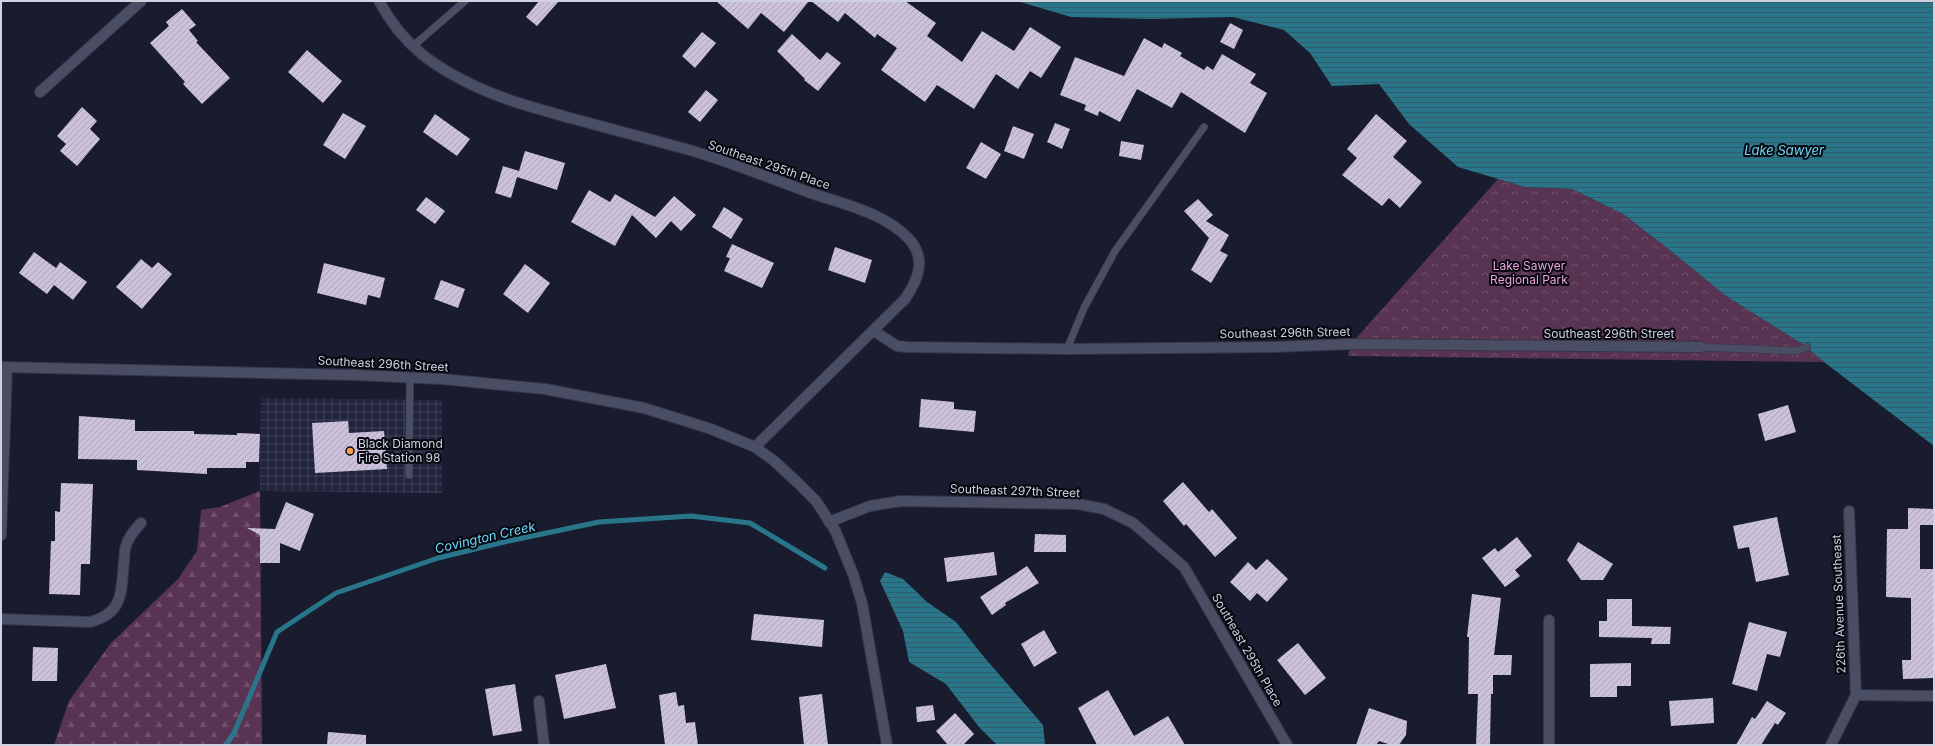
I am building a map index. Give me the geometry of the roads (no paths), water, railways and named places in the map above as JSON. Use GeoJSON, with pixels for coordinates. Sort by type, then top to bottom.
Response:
{"type":"FeatureCollection","features":[{"type":"Feature","properties":{"kind":"street"},"geometry":{"type":"LineString","coordinates":[[40,92],[141,1]]}},
{"type":"Feature","properties":{"kind":"street","name":"Southeast 295th Place"},"geometry":{"type":"LineString","coordinates":[[379,1],[401,36],[412,47],[451,74],[515,103],[691,151],[860,210],[893,225],[910,240],[917,254],[920,265],[919,274],[914,286],[905,299],[755,447]]}},
{"type":"Feature","properties":{"kind":"street","name":"Southeast 296th Street"},"geometry":{"type":"LineString","coordinates":[[874,331],[897,346],[1067,349],[1272,347],[1351,344],[1701,347]]}},
{"type":"Feature","properties":{"kind":"street"},"geometry":{"type":"LineString","coordinates":[[1,535],[4,368]]}},
{"type":"Feature","properties":{"kind":"street","name":"Southeast 296th Street"},"geometry":{"type":"LineString","coordinates":[[4,368],[330,374],[410,378],[545,389],[644,408],[711,429],[755,447],[798,483],[816,501],[835,530],[853,574],[862,603],[887,745]]}},
{"type":"Feature","properties":{"kind":"street","name":"Southeast 297th Street"},"geometry":{"type":"LineString","coordinates":[[829,522],[870,506],[901,501],[1078,504],[1104,509],[1133,523],[1184,567]]}},
{"type":"Feature","properties":{"kind":"street","name":"226th Avenue Southeast"},"geometry":{"type":"LineString","coordinates":[[1848,511],[1856,695]]}},
{"type":"Feature","properties":{"kind":"street"},"geometry":{"type":"LineString","coordinates":[[1,620],[90,622],[103,618],[112,612],[120,598],[125,546],[141,523]]}},
{"type":"Feature","properties":{"kind":"street","name":"Southeast 295th Place"},"geometry":{"type":"LineString","coordinates":[[1184,567],[1287,745]]}},
{"type":"Feature","properties":{"kind":"street"},"geometry":{"type":"LineString","coordinates":[[1549,620],[1549,745]]}},
{"type":"Feature","properties":{"kind":"street"},"geometry":{"type":"LineString","coordinates":[[1830,745],[1856,695],[1934,696]]}},
{"type":"Feature","properties":{"kind":"street"},"geometry":{"type":"LineString","coordinates":[[539,701],[544,745]]}},
{"type":"Feature","properties":{"kind":"lane"},"geometry":{"type":"LineString","coordinates":[[412,47],[464,1]]}},
{"type":"Feature","properties":{"kind":"lane"},"geometry":{"type":"LineString","coordinates":[[1067,349],[1084,308],[1115,251],[1204,127]]}},
{"type":"Feature","properties":{"kind":"lane"},"geometry":{"type":"LineString","coordinates":[[1701,347],[1797,351],[1807,347]]}},
{"type":"Feature","properties":{"kind":"lane"},"geometry":{"type":"LineString","coordinates":[[409,475],[410,378]]}},
{"type":"Feature","properties":{"kind":"water","name":"Lake Sawyer"},"geometry":{"type":"Polygon","coordinates":[[[1017,1],[1934,1],[1934,446],[1804,345],[1726,296],[1623,214],[1572,189],[1525,187],[1458,167],[1409,124],[1379,84],[1332,86],[1310,53],[1284,30],[1233,17],[1150,19],[1071,17],[1017,1]]]}},
{"type":"Feature","properties":{"kind":"water"},"geometry":{"type":"Polygon","coordinates":[[[885,572],[903,579],[927,602],[956,622],[1043,725],[1045,745],[997,745],[979,727],[946,684],[909,662],[903,631],[880,581],[885,572]]]}},
{"type":"Feature","properties":{"kind":"waterway","name":"Covington Creek"},"geometry":{"type":"LineString","coordinates":[[226,745],[234,733],[277,632],[336,593],[438,558],[504,542],[599,522],[691,516],[750,523],[825,568]]}},
{"type":"Feature","properties":{"kind":"place","name":"Black Diamond Fire Station 98"},"geometry":{"type":"Point","coordinates":[350,451]}},
{"type":"Feature","properties":{"kind":"park label","name":"Lake Sawyer Regional Park"},"geometry":{"type":"Point","coordinates":[1529,273]}}]}
